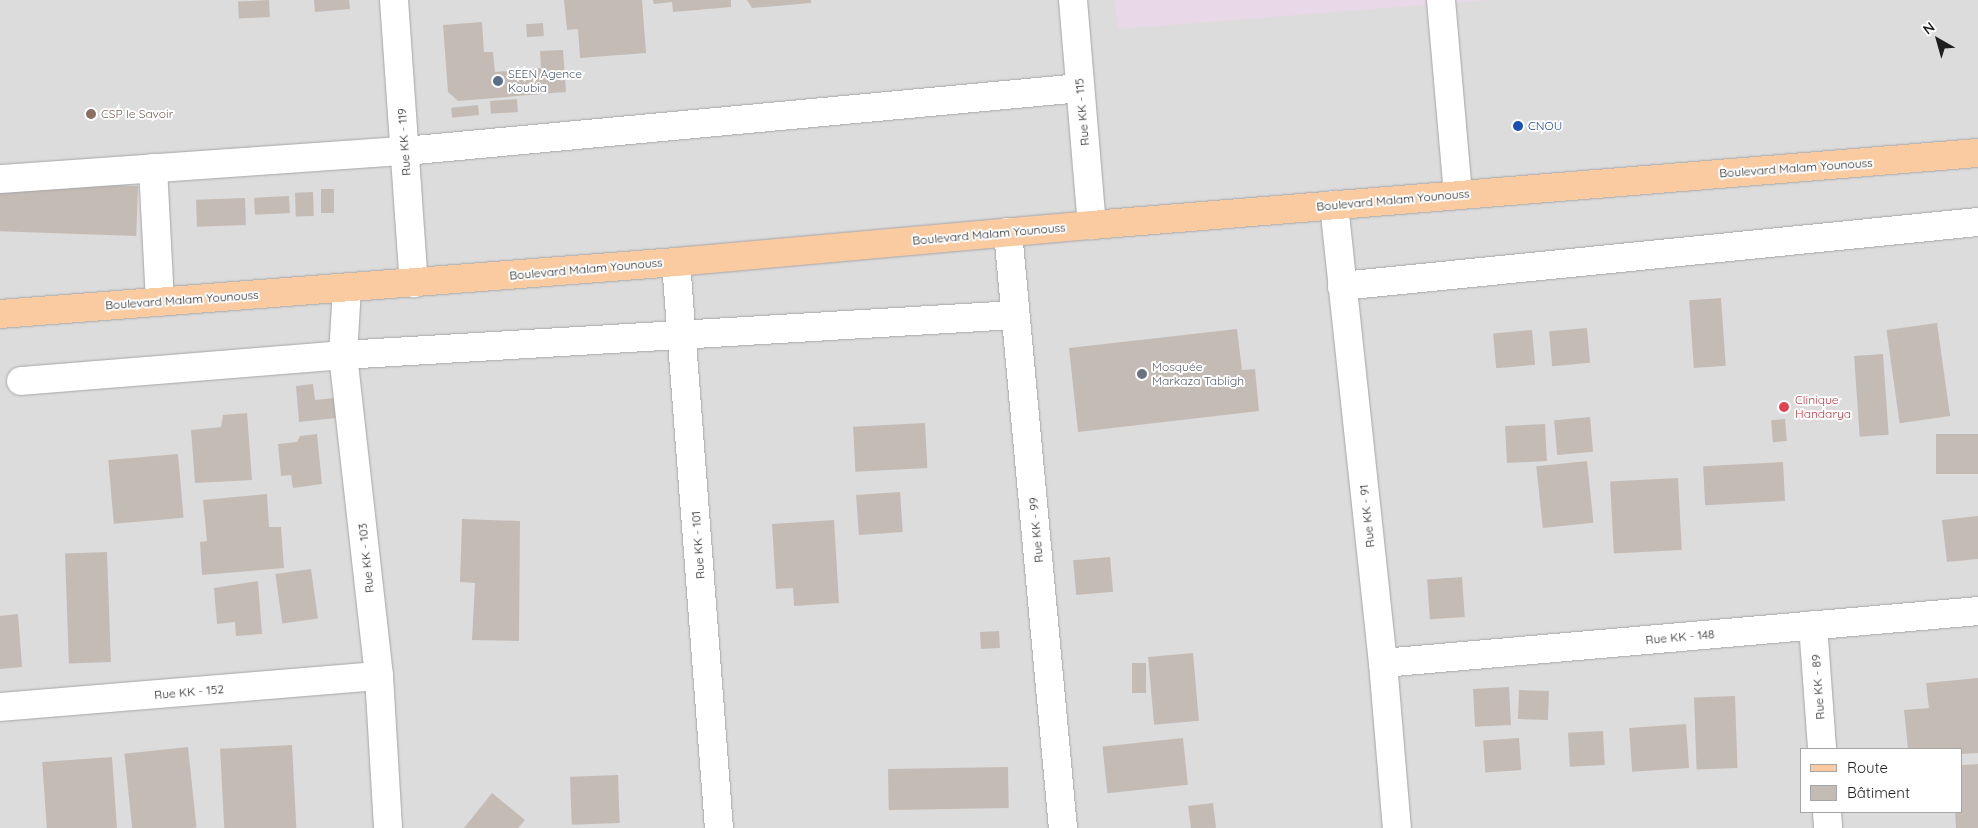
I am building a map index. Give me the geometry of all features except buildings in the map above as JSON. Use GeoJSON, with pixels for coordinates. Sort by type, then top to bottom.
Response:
{"type":"FeatureCollection","features":[{"type":"Feature","properties":{"kind":"main road","name":"Boulevard Malam Younouss"},"geometry":{"type":"LineString","coordinates":[[0,314],[676,262],[1458,194],[1978,153]]}},
{"type":"Feature","properties":{"kind":"street","name":"Rue KK - 119"},"geometry":{"type":"LineString","coordinates":[[394,0],[414,283]]}},
{"type":"Feature","properties":{"kind":"street","name":"Rue KK - 115"},"geometry":{"type":"LineString","coordinates":[[1073,0],[1092,225]]}},
{"type":"Feature","properties":{"kind":"street"},"geometry":{"type":"LineString","coordinates":[[1441,0],[1458,194]]}},
{"type":"Feature","properties":{"kind":"street"},"geometry":{"type":"LineString","coordinates":[[0,179],[405,151],[1080,88]]}},
{"type":"Feature","properties":{"kind":"street"},"geometry":{"type":"LineString","coordinates":[[153,168],[160,302]]}},
{"type":"Feature","properties":{"kind":"street","name":"Rue KK - 91"},"geometry":{"type":"LineString","coordinates":[[1334,205],[1383,663],[1397,828]]}},
{"type":"Feature","properties":{"kind":"street"},"geometry":{"type":"LineString","coordinates":[[1342,286],[1978,222]]}},
{"type":"Feature","properties":{"kind":"street","name":"Rue KK - 99"},"geometry":{"type":"LineString","coordinates":[[1008,232],[1014,315],[1063,828]]}},
{"type":"Feature","properties":{"kind":"street","name":"Rue KK - 101"},"geometry":{"type":"LineString","coordinates":[[676,262],[719,828]]}},
{"type":"Feature","properties":{"kind":"street","name":"Rue KK - 103"},"geometry":{"type":"LineString","coordinates":[[347,288],[343,355],[379,676],[388,828]]}},
{"type":"Feature","properties":{"kind":"street"},"geometry":{"type":"LineString","coordinates":[[21,381],[343,355],[1014,315]]}},
{"type":"Feature","properties":{"kind":"street","name":"Rue KK - 148"},"geometry":{"type":"LineString","coordinates":[[1383,663],[1978,611]]}},
{"type":"Feature","properties":{"kind":"street","name":"Rue KK - 89"},"geometry":{"type":"LineString","coordinates":[[1814,626],[1822,748]]}},
{"type":"Feature","properties":{"kind":"street","name":"Rue KK - 152"},"geometry":{"type":"LineString","coordinates":[[0,707],[379,676]]}},
{"type":"Feature","properties":{"kind":"street"},"geometry":{"type":"LineString","coordinates":[[1826,813],[1828,828]]}},
{"type":"Feature","properties":{"kind":"shaded area"},"geometry":{"type":"Polygon","coordinates":[[[0,0],[1978,0],[1978,828],[0,828],[0,0]]]}},
{"type":"Feature","properties":{"kind":"shaded area"},"geometry":{"type":"Polygon","coordinates":[[[1115,0],[1489,0],[1118,29],[1115,0]]]}},
{"type":"Feature","properties":{"kind":"place","name":"SEEN Agence Koubia"},"geometry":{"type":"Point","coordinates":[498,81]}},
{"type":"Feature","properties":{"kind":"place","name":"CSP le Savoir"},"geometry":{"type":"Point","coordinates":[91,114]}},
{"type":"Feature","properties":{"kind":"place","name":"CNOU"},"geometry":{"type":"Point","coordinates":[1518,126]}},
{"type":"Feature","properties":{"kind":"place","name":"Mosquée Markaza Tabligh"},"geometry":{"type":"Point","coordinates":[1142,374]}},
{"type":"Feature","properties":{"kind":"place","name":"Clinique Handarya"},"geometry":{"type":"Point","coordinates":[1784,407]}}]}
